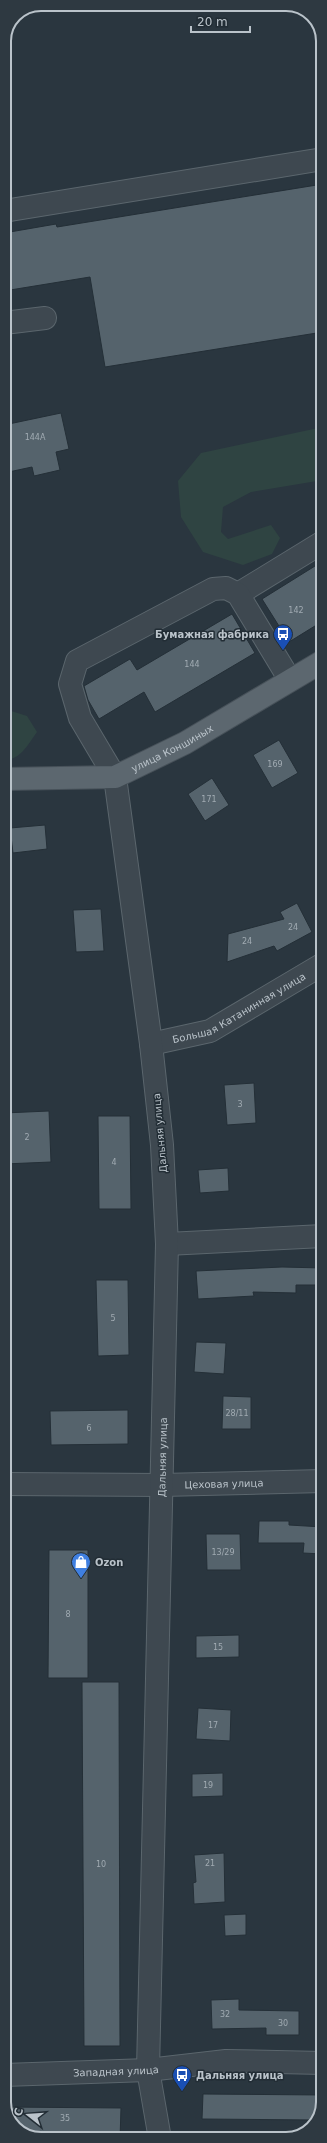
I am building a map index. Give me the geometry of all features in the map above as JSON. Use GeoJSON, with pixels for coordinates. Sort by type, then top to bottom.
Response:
{"type":"FeatureCollection","features":[{"type":"Feature","properties":{"kind":"main road","name":"улица Коншиных"},"geometry":{"type":"LineString","coordinates":[[11,779],[115,777],[185,743],[316,665]]}},
{"type":"Feature","properties":{"kind":"street"},"geometry":{"type":"LineString","coordinates":[[11,210],[316,160]]}},
{"type":"Feature","properties":{"kind":"street"},"geometry":{"type":"LineString","coordinates":[[11,322],[45,318]]}},
{"type":"Feature","properties":{"kind":"street"},"geometry":{"type":"LineString","coordinates":[[238,594],[316,546]]}},
{"type":"Feature","properties":{"kind":"street"},"geometry":{"type":"LineString","coordinates":[[115,777],[80,718],[70,684],[77,661],[213,589],[226,588],[238,594],[290,680]]}},
{"type":"Feature","properties":{"kind":"street","name":"Дальняя улица"},"geometry":{"type":"LineString","coordinates":[[115,777],[151,1044],[162,1145],[167,1244],[148,2070],[159,2132]]}},
{"type":"Feature","properties":{"kind":"street","name":"Большая Катанинная улица"},"geometry":{"type":"LineString","coordinates":[[151,1044],[210,1031],[316,968]]}},
{"type":"Feature","properties":{"kind":"street"},"geometry":{"type":"LineString","coordinates":[[167,1244],[316,1236]]}},
{"type":"Feature","properties":{"kind":"street","name":"Цеховая улица"},"geometry":{"type":"LineString","coordinates":[[11,1484],[162,1485],[316,1482]]}},
{"type":"Feature","properties":{"kind":"street","name":"Западная улица"},"geometry":{"type":"LineString","coordinates":[[11,2075],[148,2070],[226,2061],[316,2063]]}},
{"type":"Feature","properties":{"kind":"green space"},"geometry":{"type":"Polygon","coordinates":[[[316,428],[316,481],[251,492],[223,507],[221,532],[228,539],[271,525],[280,538],[272,554],[243,565],[203,552],[181,517],[178,481],[201,453],[316,428]]]}},
{"type":"Feature","properties":{"kind":"green space"},"geometry":{"type":"Polygon","coordinates":[[[11,711],[27,716],[37,732],[24,750],[11,759],[11,711]]]}},
{"type":"Feature","properties":{"kind":"building"},"geometry":{"type":"Polygon","coordinates":[[[316,185],[316,333],[105,367],[90,277],[11,290],[11,232],[56,224],[57,227],[316,185]]]}},
{"type":"Feature","properties":{"kind":"building"},"geometry":{"type":"Polygon","coordinates":[[[61,413],[69,449],[56,452],[60,470],[34,476],[32,467],[11,472],[11,424],[61,413]]]}},
{"type":"Feature","properties":{"kind":"building"},"geometry":{"type":"Polygon","coordinates":[[[316,565],[316,625],[289,642],[262,599],[316,565]]]}},
{"type":"Feature","properties":{"kind":"building"},"geometry":{"type":"Polygon","coordinates":[[[232,614],[255,653],[155,712],[144,692],[99,719],[88,700],[84,686],[130,659],[137,670],[232,614]]]}},
{"type":"Feature","properties":{"kind":"building"},"geometry":{"type":"Polygon","coordinates":[[[279,740],[298,773],[272,788],[253,755],[279,740]]]}},
{"type":"Feature","properties":{"kind":"building"},"geometry":{"type":"Polygon","coordinates":[[[212,778],[229,805],[205,821],[188,794],[212,778]]]}},
{"type":"Feature","properties":{"kind":"building"},"geometry":{"type":"Polygon","coordinates":[[[45,825],[47,849],[13,853],[11,828],[45,825]]]}},
{"type":"Feature","properties":{"kind":"building"},"geometry":{"type":"Polygon","coordinates":[[[297,903],[312,932],[277,951],[274,946],[227,962],[228,934],[284,919],[280,912],[297,903]]]}},
{"type":"Feature","properties":{"kind":"building"},"geometry":{"type":"Polygon","coordinates":[[[101,909],[104,951],[76,952],[73,910],[101,909]]]}},
{"type":"Feature","properties":{"kind":"building"},"geometry":{"type":"Polygon","coordinates":[[[254,1083],[256,1123],[227,1125],[224,1085],[254,1083]]]}},
{"type":"Feature","properties":{"kind":"building"},"geometry":{"type":"Polygon","coordinates":[[[49,1111],[51,1162],[11,1164],[11,1113],[49,1111]]]}},
{"type":"Feature","properties":{"kind":"building"},"geometry":{"type":"Polygon","coordinates":[[[98,1116],[130,1116],[131,1209],[99,1209],[98,1116]]]}},
{"type":"Feature","properties":{"kind":"building"},"geometry":{"type":"Polygon","coordinates":[[[228,1168],[229,1191],[200,1193],[198,1170],[228,1168]]]}},
{"type":"Feature","properties":{"kind":"building"},"geometry":{"type":"Polygon","coordinates":[[[282,1267],[316,1268],[316,1285],[296,1285],[296,1293],[253,1292],[254,1296],[198,1299],[196,1271],[282,1267]]]}},
{"type":"Feature","properties":{"kind":"building"},"geometry":{"type":"Polygon","coordinates":[[[96,1280],[128,1280],[129,1355],[98,1356],[96,1280]]]}},
{"type":"Feature","properties":{"kind":"building"},"geometry":{"type":"Polygon","coordinates":[[[196,1342],[226,1343],[224,1374],[194,1372],[196,1342]]]}},
{"type":"Feature","properties":{"kind":"building"},"geometry":{"type":"Polygon","coordinates":[[[223,1396],[251,1397],[251,1429],[222,1429],[223,1396]]]}},
{"type":"Feature","properties":{"kind":"building"},"geometry":{"type":"Polygon","coordinates":[[[128,1410],[128,1444],[51,1445],[50,1411],[128,1410]]]}},
{"type":"Feature","properties":{"kind":"building"},"geometry":{"type":"Polygon","coordinates":[[[259,1521],[289,1521],[289,1525],[316,1527],[316,1554],[303,1553],[304,1543],[258,1543],[259,1521]]]}},
{"type":"Feature","properties":{"kind":"building"},"geometry":{"type":"Polygon","coordinates":[[[206,1534],[240,1534],[241,1570],[207,1570],[206,1534]]]}},
{"type":"Feature","properties":{"kind":"building"},"geometry":{"type":"Polygon","coordinates":[[[49,1550],[88,1550],[88,1678],[48,1678],[49,1550]]]}},
{"type":"Feature","properties":{"kind":"building"},"geometry":{"type":"Polygon","coordinates":[[[239,1635],[239,1657],[196,1658],[196,1636],[239,1635]]]}},
{"type":"Feature","properties":{"kind":"building"},"geometry":{"type":"Polygon","coordinates":[[[82,1682],[119,1682],[120,2046],[84,2046],[82,1682]]]}},
{"type":"Feature","properties":{"kind":"building"},"geometry":{"type":"Polygon","coordinates":[[[198,1708],[231,1710],[230,1741],[196,1739],[198,1708]]]}},
{"type":"Feature","properties":{"kind":"building"},"geometry":{"type":"Polygon","coordinates":[[[223,1773],[223,1796],[192,1797],[192,1774],[223,1773]]]}},
{"type":"Feature","properties":{"kind":"building"},"geometry":{"type":"Polygon","coordinates":[[[224,1853],[225,1902],[194,1904],[193,1883],[196,1882],[194,1855],[224,1853]]]}},
{"type":"Feature","properties":{"kind":"building"},"geometry":{"type":"Polygon","coordinates":[[[246,1914],[246,1935],[225,1936],[224,1915],[246,1914]]]}},
{"type":"Feature","properties":{"kind":"building"},"geometry":{"type":"Polygon","coordinates":[[[239,1999],[239,2010],[299,2011],[299,2035],[266,2035],[266,2028],[212,2029],[211,2000],[239,1999]]]}},
{"type":"Feature","properties":{"kind":"building"},"geometry":{"type":"Polygon","coordinates":[[[203,2094],[316,2095],[316,2105],[310,2120],[202,2119],[203,2094]]]}},
{"type":"Feature","properties":{"kind":"building"},"geometry":{"type":"Polygon","coordinates":[[[12,2107],[121,2108],[120,2132],[40,2132],[30,2130],[20,2123],[14,2115],[12,2107]]]}},
{"type":"Feature","properties":{"kind":"place","name":"Бумажная фабрика"},"geometry":{"type":"Point","coordinates":[283,651]}},
{"type":"Feature","properties":{"kind":"place","name":"Ozon"},"geometry":{"type":"Point","coordinates":[81,1579]}},
{"type":"Feature","properties":{"kind":"place","name":"Дальняя улица"},"geometry":{"type":"Point","coordinates":[182,2092]}}]}
